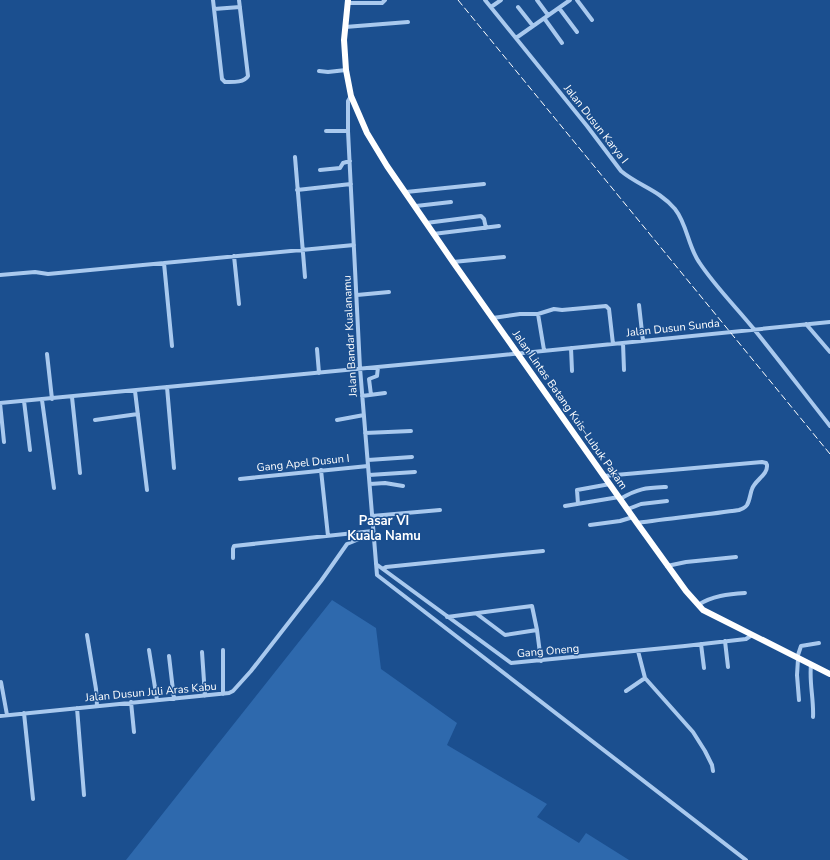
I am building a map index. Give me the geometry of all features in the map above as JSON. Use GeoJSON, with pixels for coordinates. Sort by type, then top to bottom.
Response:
{"type":"FeatureCollection","features":[{"type":"Feature","properties":{"kind":"highway","name":"Jalan Lintas Batang Kuis–Lubuk Pakam"},"geometry":{"type":"LineString","coordinates":[[348,2],[344,40],[346,70],[351,96],[371,140],[416,206],[433,234],[667,566],[703,610],[830,674]]}},
{"type":"Feature","properties":{"kind":"street"},"geometry":{"type":"LineString","coordinates":[[213,0],[222,79],[224,82],[234,82],[246,79],[248,76],[239,0]]}},
{"type":"Feature","properties":{"kind":"street"},"geometry":{"type":"LineString","coordinates":[[348,2],[382,3],[385,0]]}},
{"type":"Feature","properties":{"kind":"street","name":"Jalan Dusun Karya I"},"geometry":{"type":"LineString","coordinates":[[485,0],[587,126],[621,171],[661,195],[676,210],[698,260],[712,280],[830,426]]}},
{"type":"Feature","properties":{"kind":"street"},"geometry":{"type":"LineString","coordinates":[[491,7],[501,0]]}},
{"type":"Feature","properties":{"kind":"street"},"geometry":{"type":"LineString","coordinates":[[537,0],[562,43]]}},
{"type":"Feature","properties":{"kind":"street"},"geometry":{"type":"LineString","coordinates":[[560,0],[563,5]]}},
{"type":"Feature","properties":{"kind":"street"},"geometry":{"type":"LineString","coordinates":[[516,38],[570,0]]}},
{"type":"Feature","properties":{"kind":"street"},"geometry":{"type":"LineString","coordinates":[[577,0],[592,20]]}},
{"type":"Feature","properties":{"kind":"street"},"geometry":{"type":"LineString","coordinates":[[214,9],[240,7]]}},
{"type":"Feature","properties":{"kind":"street"},"geometry":{"type":"LineString","coordinates":[[518,7],[533,26]]}},
{"type":"Feature","properties":{"kind":"street"},"geometry":{"type":"LineString","coordinates":[[559,8],[577,32]]}},
{"type":"Feature","properties":{"kind":"street"},"geometry":{"type":"LineString","coordinates":[[345,27],[408,22]]}},
{"type":"Feature","properties":{"kind":"street"},"geometry":{"type":"LineString","coordinates":[[319,71],[328,72],[346,70]]}},
{"type":"Feature","properties":{"kind":"street","name":"Jalan Bandar Kualanamu"},"geometry":{"type":"LineString","coordinates":[[351,96],[348,101],[350,184],[361,386],[377,575],[746,860]]}},
{"type":"Feature","properties":{"kind":"street"},"geometry":{"type":"LineString","coordinates":[[326,131],[348,131]]}},
{"type":"Feature","properties":{"kind":"street"},"geometry":{"type":"LineString","coordinates":[[295,157],[305,277]]}},
{"type":"Feature","properties":{"kind":"street"},"geometry":{"type":"LineString","coordinates":[[320,170],[340,168],[344,163],[350,161]]}},
{"type":"Feature","properties":{"kind":"street"},"geometry":{"type":"LineString","coordinates":[[298,190],[350,184]]}},
{"type":"Feature","properties":{"kind":"street"},"geometry":{"type":"LineString","coordinates":[[406,192],[484,184]]}},
{"type":"Feature","properties":{"kind":"street"},"geometry":{"type":"LineString","coordinates":[[416,206],[451,202]]}},
{"type":"Feature","properties":{"kind":"street"},"geometry":{"type":"LineString","coordinates":[[426,222],[481,216],[484,219],[486,228]]}},
{"type":"Feature","properties":{"kind":"street"},"geometry":{"type":"LineString","coordinates":[[433,234],[500,226]]}},
{"type":"Feature","properties":{"kind":"street"},"geometry":{"type":"LineString","coordinates":[[0,275],[35,272],[48,274],[354,245]]}},
{"type":"Feature","properties":{"kind":"street"},"geometry":{"type":"LineString","coordinates":[[234,256],[239,304]]}},
{"type":"Feature","properties":{"kind":"street"},"geometry":{"type":"LineString","coordinates":[[453,262],[504,257]]}},
{"type":"Feature","properties":{"kind":"street"},"geometry":{"type":"LineString","coordinates":[[164,263],[172,346]]}},
{"type":"Feature","properties":{"kind":"street"},"geometry":{"type":"LineString","coordinates":[[357,294],[389,292]]}},
{"type":"Feature","properties":{"kind":"street"},"geometry":{"type":"LineString","coordinates":[[639,305],[643,341]]}},
{"type":"Feature","properties":{"kind":"street"},"geometry":{"type":"LineString","coordinates":[[493,318],[520,314],[538,314],[554,309],[562,310],[608,307],[613,344]]}},
{"type":"Feature","properties":{"kind":"street"},"geometry":{"type":"LineString","coordinates":[[538,314],[544,350]]}},
{"type":"Feature","properties":{"kind":"street","name":"Jalan Dusun Sunda"},"geometry":{"type":"LineString","coordinates":[[0,403],[830,322]]}},
{"type":"Feature","properties":{"kind":"street"},"geometry":{"type":"LineString","coordinates":[[806,324],[830,352]]}},
{"type":"Feature","properties":{"kind":"street"},"geometry":{"type":"LineString","coordinates":[[623,343],[624,370]]}},
{"type":"Feature","properties":{"kind":"street"},"geometry":{"type":"LineString","coordinates":[[571,348],[572,371]]}},
{"type":"Feature","properties":{"kind":"street"},"geometry":{"type":"LineString","coordinates":[[317,349],[319,373]]}},
{"type":"Feature","properties":{"kind":"street"},"geometry":{"type":"LineString","coordinates":[[47,354],[52,399]]}},
{"type":"Feature","properties":{"kind":"street"},"geometry":{"type":"LineString","coordinates":[[371,395],[370,378],[377,376],[378,367]]}},
{"type":"Feature","properties":{"kind":"street"},"geometry":{"type":"LineString","coordinates":[[361,386],[370,385]]}},
{"type":"Feature","properties":{"kind":"street"},"geometry":{"type":"LineString","coordinates":[[167,387],[174,468]]}},
{"type":"Feature","properties":{"kind":"street"},"geometry":{"type":"LineString","coordinates":[[135,391],[147,490]]}},
{"type":"Feature","properties":{"kind":"street"},"geometry":{"type":"LineString","coordinates":[[362,396],[385,393]]}},
{"type":"Feature","properties":{"kind":"street"},"geometry":{"type":"LineString","coordinates":[[72,397],[80,473]]}},
{"type":"Feature","properties":{"kind":"street"},"geometry":{"type":"LineString","coordinates":[[42,400],[54,488]]}},
{"type":"Feature","properties":{"kind":"street"},"geometry":{"type":"LineString","coordinates":[[24,401],[30,450]]}},
{"type":"Feature","properties":{"kind":"street"},"geometry":{"type":"LineString","coordinates":[[0,403],[4,442]]}},
{"type":"Feature","properties":{"kind":"street"},"geometry":{"type":"LineString","coordinates":[[96,420],[138,414]]}},
{"type":"Feature","properties":{"kind":"street"},"geometry":{"type":"LineString","coordinates":[[337,420],[364,415]]}},
{"type":"Feature","properties":{"kind":"street"},"geometry":{"type":"LineString","coordinates":[[365,433],[412,431]]}},
{"type":"Feature","properties":{"kind":"street"},"geometry":{"type":"LineString","coordinates":[[368,460],[412,457]]}},
{"type":"Feature","properties":{"kind":"street"},"geometry":{"type":"LineString","coordinates":[[604,476],[762,462],[766,463],[767,465],[766,471],[752,488],[748,504],[744,508],[708,515],[677,517],[637,523]]}},
{"type":"Feature","properties":{"kind":"street","name":"Gang Apel Dusun I"},"geometry":{"type":"LineString","coordinates":[[240,479],[368,466]]}},
{"type":"Feature","properties":{"kind":"street"},"geometry":{"type":"LineString","coordinates":[[321,470],[328,536]]}},
{"type":"Feature","properties":{"kind":"street"},"geometry":{"type":"LineString","coordinates":[[369,475],[415,472]]}},
{"type":"Feature","properties":{"kind":"street"},"geometry":{"type":"LineString","coordinates":[[370,484],[385,483],[403,486]]}},
{"type":"Feature","properties":{"kind":"street"},"geometry":{"type":"LineString","coordinates":[[578,504],[577,490],[610,484]]}},
{"type":"Feature","properties":{"kind":"street"},"geometry":{"type":"LineString","coordinates":[[565,506],[619,498],[640,489],[666,487]]}},
{"type":"Feature","properties":{"kind":"street"},"geometry":{"type":"LineString","coordinates":[[628,510],[641,504],[667,500]]}},
{"type":"Feature","properties":{"kind":"street"},"geometry":{"type":"LineString","coordinates":[[372,516],[440,510]]}},
{"type":"Feature","properties":{"kind":"street"},"geometry":{"type":"LineString","coordinates":[[590,525],[620,521],[633,517]]}},
{"type":"Feature","properties":{"kind":"street"},"geometry":{"type":"LineString","coordinates":[[232,558],[234,546],[373,531]]}},
{"type":"Feature","properties":{"kind":"street"},"geometry":{"type":"LineString","coordinates":[[358,533],[359,539]]}},
{"type":"Feature","properties":{"kind":"street","name":"Jalan Dusun Juli Aras Kabu"},"geometry":{"type":"LineString","coordinates":[[0,716],[131,702],[205,696],[233,691],[251,671],[322,581],[347,544],[359,539],[374,537]]}},
{"type":"Feature","properties":{"kind":"street"},"geometry":{"type":"LineString","coordinates":[[383,569],[394,566],[543,551]]}},
{"type":"Feature","properties":{"kind":"street"},"geometry":{"type":"LineString","coordinates":[[667,566],[686,562],[736,557]]}},
{"type":"Feature","properties":{"kind":"street","name":"Gang Oneng"},"geometry":{"type":"LineString","coordinates":[[376,564],[508,662],[515,664],[746,639],[752,635]]}},
{"type":"Feature","properties":{"kind":"street"},"geometry":{"type":"LineString","coordinates":[[698,605],[704,601],[725,595],[745,593]]}},
{"type":"Feature","properties":{"kind":"street"},"geometry":{"type":"LineString","coordinates":[[447,617],[532,606],[541,661]]}},
{"type":"Feature","properties":{"kind":"street"},"geometry":{"type":"LineString","coordinates":[[477,614],[505,635],[537,630]]}},
{"type":"Feature","properties":{"kind":"street"},"geometry":{"type":"LineString","coordinates":[[87,635],[96,689],[97,706]]}},
{"type":"Feature","properties":{"kind":"street"},"geometry":{"type":"LineString","coordinates":[[725,641],[728,666]]}},
{"type":"Feature","properties":{"kind":"street"},"geometry":{"type":"LineString","coordinates":[[798,700],[797,658],[801,646],[819,643]]}},
{"type":"Feature","properties":{"kind":"street"},"geometry":{"type":"LineString","coordinates":[[701,644],[704,668]]}},
{"type":"Feature","properties":{"kind":"street"},"geometry":{"type":"LineString","coordinates":[[149,650],[157,700]]}},
{"type":"Feature","properties":{"kind":"street"},"geometry":{"type":"LineString","coordinates":[[223,650],[223,694]]}},
{"type":"Feature","properties":{"kind":"street"},"geometry":{"type":"LineString","coordinates":[[638,651],[645,678],[693,732],[710,762],[713,771]]}},
{"type":"Feature","properties":{"kind":"street"},"geometry":{"type":"LineString","coordinates":[[202,652],[205,696]]}},
{"type":"Feature","properties":{"kind":"street"},"geometry":{"type":"LineString","coordinates":[[169,656],[174,699]]}},
{"type":"Feature","properties":{"kind":"street"},"geometry":{"type":"LineString","coordinates":[[811,665],[811,682],[814,705],[813,717]]}},
{"type":"Feature","properties":{"kind":"street"},"geometry":{"type":"LineString","coordinates":[[626,691],[645,678]]}},
{"type":"Feature","properties":{"kind":"street"},"geometry":{"type":"LineString","coordinates":[[1,682],[7,715]]}},
{"type":"Feature","properties":{"kind":"street"},"geometry":{"type":"LineString","coordinates":[[131,702],[134,732]]}},
{"type":"Feature","properties":{"kind":"street"},"geometry":{"type":"LineString","coordinates":[[78,708],[84,795]]}},
{"type":"Feature","properties":{"kind":"street"},"geometry":{"type":"LineString","coordinates":[[24,713],[33,798]]}},
{"type":"Feature","properties":{"kind":"shaded area"},"geometry":{"type":"Polygon","coordinates":[[[332,600],[376,628],[381,669],[457,723],[447,745],[547,804],[537,817],[579,843],[586,833],[629,860],[126,860],[332,600]]]}},
{"type":"Feature","properties":{"kind":"railway"},"geometry":{"type":"LineString","coordinates":[[458,0],[830,454]]}},
{"type":"Feature","properties":{"kind":"district","name":"Pasar VI Kuala Namu"},"geometry":{"type":"Point","coordinates":[384,528]}}]}
